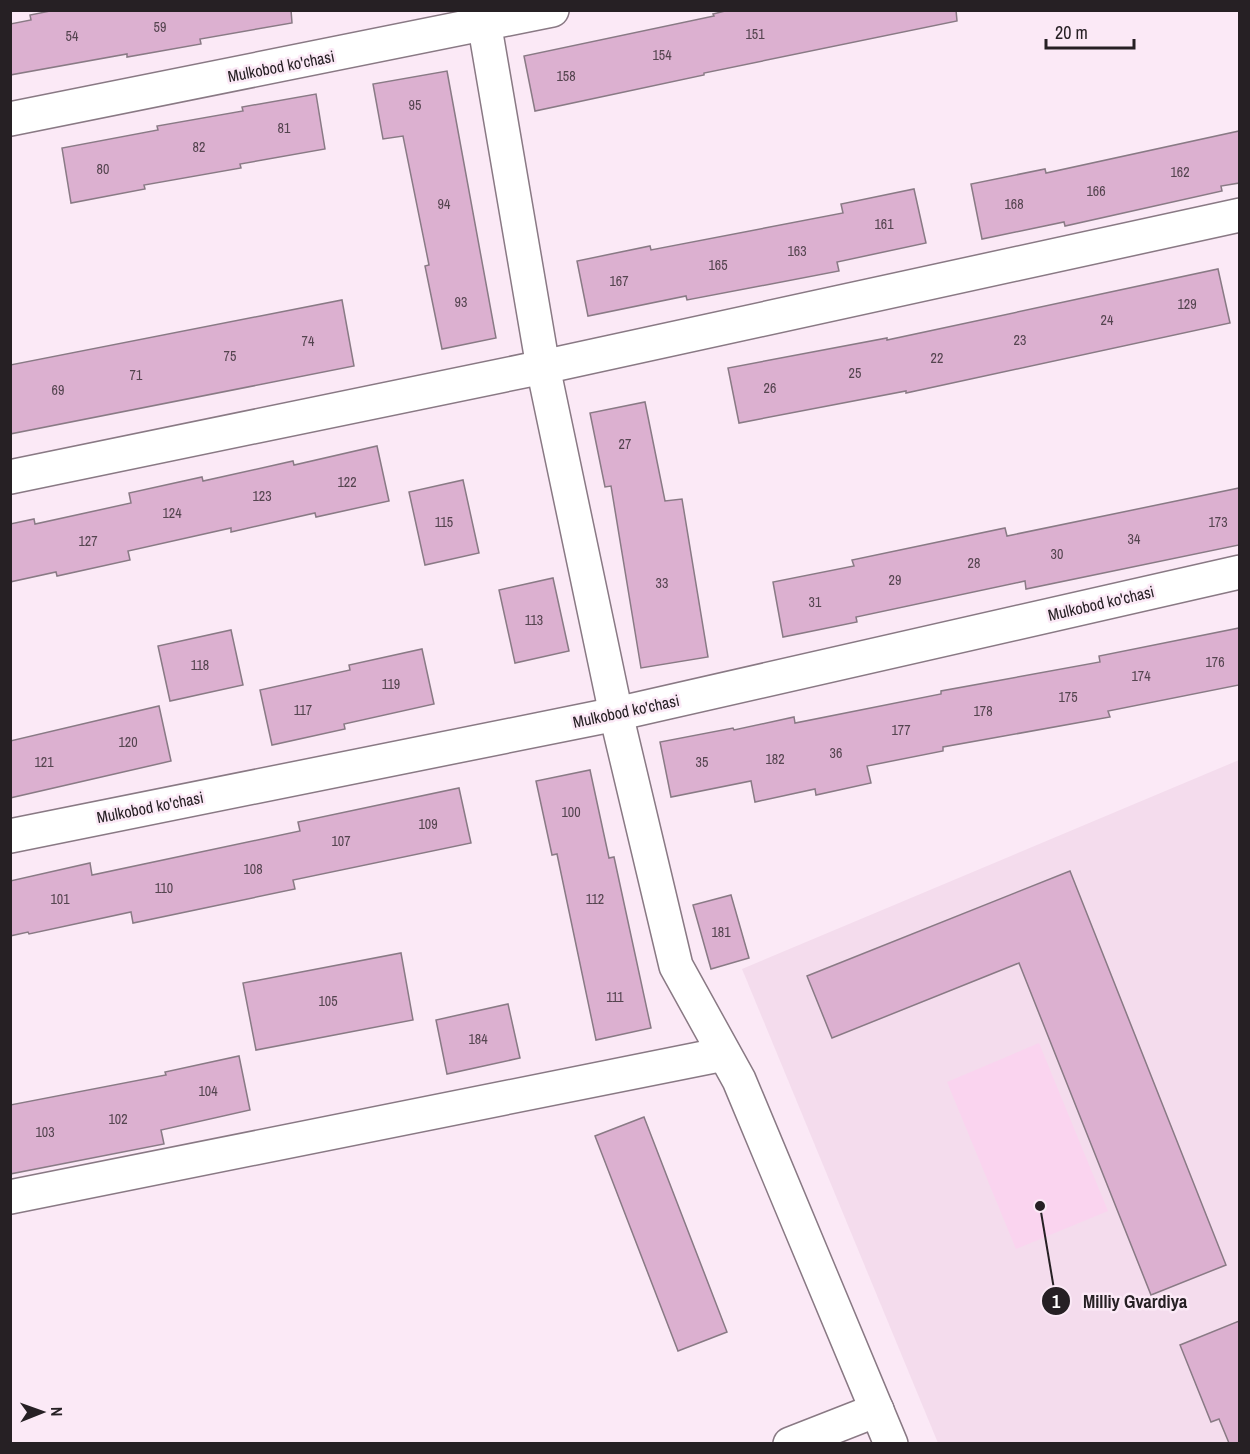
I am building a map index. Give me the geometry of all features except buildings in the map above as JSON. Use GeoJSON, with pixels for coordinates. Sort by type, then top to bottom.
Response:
{"type":"FeatureCollection","features":[{"type":"Feature","properties":{"kind":"street","name":"Mulkobod ko'chasi"},"geometry":{"type":"LineString","coordinates":[[10,119],[483,18],[552,10]]}},
{"type":"Feature","properties":{"kind":"street"},"geometry":{"type":"LineString","coordinates":[[483,18],[543,367],[616,714],[676,966],[739,1080],[891,1443]]}},
{"type":"Feature","properties":{"kind":"street"},"geometry":{"type":"LineString","coordinates":[[10,477],[543,367],[1239,215]]}},
{"type":"Feature","properties":{"kind":"street","name":"Mulkobod ko'chasi"},"geometry":{"type":"LineString","coordinates":[[10,836],[616,714],[1239,572]]}},
{"type":"Feature","properties":{"kind":"street"},"geometry":{"type":"LineString","coordinates":[[10,1197],[724,1054]]}},
{"type":"Feature","properties":{"kind":"street"},"geometry":{"type":"LineString","coordinates":[[790,1443],[877,1410]]}},
{"type":"Feature","properties":{"kind":"shaded area"},"geometry":{"type":"Polygon","coordinates":[[[1239,760],[1239,1443],[938,1443],[742,969],[1239,760]]]}},
{"type":"Feature","properties":{"kind":"shaded area"},"geometry":{"type":"Polygon","coordinates":[[[1039,1043],[1108,1211],[1016,1249],[947,1082],[1039,1043]]]}},
{"type":"Feature","properties":{"kind":"place","name":"Milliy Gvardiya"},"geometry":{"type":"Point","coordinates":[1040,1206]}}]}
